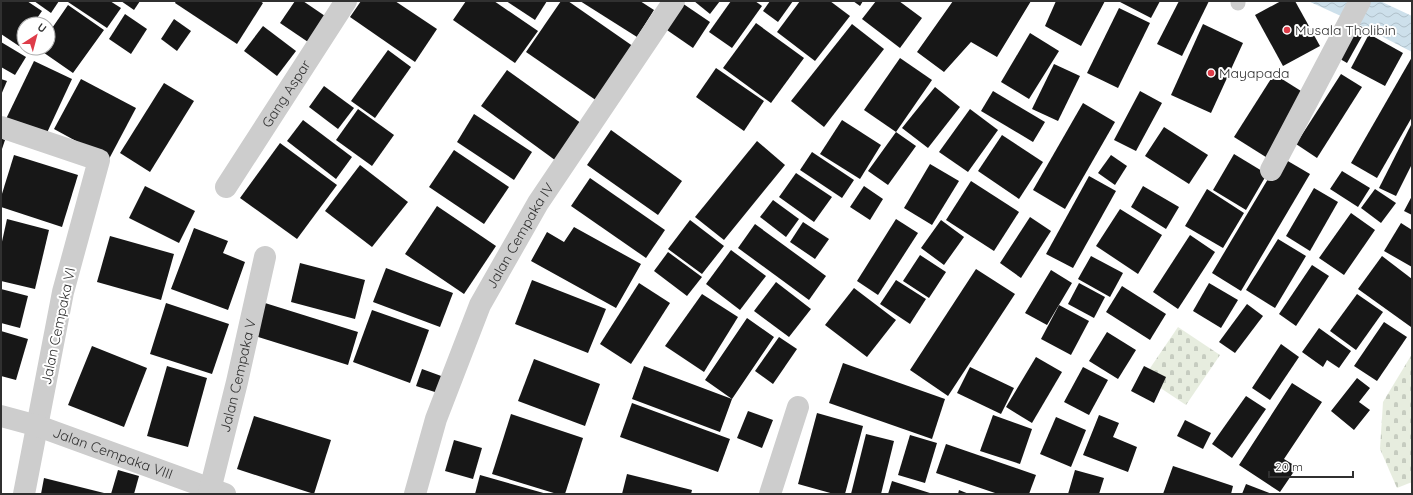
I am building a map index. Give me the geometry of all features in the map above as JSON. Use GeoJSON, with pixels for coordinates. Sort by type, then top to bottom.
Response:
{"type":"FeatureCollection","features":[{"type":"Feature","properties":{"kind":"street","name":"Gang Aspar"},"geometry":{"type":"LineString","coordinates":[[226,187],[346,1]]}},
{"type":"Feature","properties":{"kind":"street","name":"Jalan Cempaka IV"},"geometry":{"type":"LineString","coordinates":[[415,494],[436,419],[480,305],[538,203],[674,1]]}},
{"type":"Feature","properties":{"kind":"street"},"geometry":{"type":"LineString","coordinates":[[1271,170],[1317,86],[1360,1]]}},
{"type":"Feature","properties":{"kind":"street","name":"Jalan Cempaka VI"},"geometry":{"type":"LineString","coordinates":[[1,127],[99,160],[63,292],[24,494]]}},
{"type":"Feature","properties":{"kind":"street","name":"Jalan Cempaka V"},"geometry":{"type":"LineString","coordinates":[[214,492],[265,256]]}},
{"type":"Feature","properties":{"kind":"street"},"geometry":{"type":"LineString","coordinates":[[770,494],[798,407]]}},
{"type":"Feature","properties":{"kind":"street","name":"Jalan Cempaka VIII"},"geometry":{"type":"LineString","coordinates":[[1,416],[38,426],[214,492]]}},
{"type":"Feature","properties":{"kind":"green space"},"geometry":{"type":"Polygon","coordinates":[[[1178,327],[1220,355],[1186,405],[1144,377],[1178,327]]]}},
{"type":"Feature","properties":{"kind":"green space"},"geometry":{"type":"Polygon","coordinates":[[[1412,354],[1412,482],[1397,488],[1380,449],[1383,402],[1412,354]]]}},
{"type":"Feature","properties":{"kind":"water"},"geometry":{"type":"Polygon","coordinates":[[[1308,1],[1380,1],[1412,16],[1412,52],[1354,22],[1308,1]]]}},
{"type":"Feature","properties":{"kind":"building"},"geometry":{"type":"Polygon","coordinates":[[[1,1],[27,1],[42,11],[39,16],[16,16],[16,44],[1,34],[1,1]]]}},
{"type":"Feature","properties":{"kind":"building"},"geometry":{"type":"Polygon","coordinates":[[[34,1],[59,1],[51,13],[34,1]]]}},
{"type":"Feature","properties":{"kind":"building"},"geometry":{"type":"Polygon","coordinates":[[[110,1],[121,8],[107,28],[68,2],[110,1]]]}},
{"type":"Feature","properties":{"kind":"building"},"geometry":{"type":"Polygon","coordinates":[[[121,1],[140,1],[134,10],[121,1]]]}},
{"type":"Feature","properties":{"kind":"building"},"geometry":{"type":"Polygon","coordinates":[[[176,1],[260,1],[263,3],[237,44],[175,3],[176,1]]]}},
{"type":"Feature","properties":{"kind":"building"},"geometry":{"type":"Polygon","coordinates":[[[295,1],[303,1],[325,16],[308,42],[280,23],[295,1]]]}},
{"type":"Feature","properties":{"kind":"building"},"geometry":{"type":"Polygon","coordinates":[[[361,1],[395,1],[437,29],[415,62],[350,17],[361,1]]]}},
{"type":"Feature","properties":{"kind":"building"},"geometry":{"type":"Polygon","coordinates":[[[466,1],[494,1],[538,31],[515,63],[453,20],[466,1]]]}},
{"type":"Feature","properties":{"kind":"building"},"geometry":{"type":"Polygon","coordinates":[[[506,1],[547,1],[535,20],[506,1]]]}},
{"type":"Feature","properties":{"kind":"building"},"geometry":{"type":"Polygon","coordinates":[[[561,1],[568,1],[637,49],[600,103],[526,52],[561,1]]]}},
{"type":"Feature","properties":{"kind":"building"},"geometry":{"type":"Polygon","coordinates":[[[580,1],[640,1],[654,10],[637,37],[580,1]]]}},
{"type":"Feature","properties":{"kind":"building"},"geometry":{"type":"Polygon","coordinates":[[[694,1],[720,1],[710,14],[694,1]]]}},
{"type":"Feature","properties":{"kind":"building"},"geometry":{"type":"Polygon","coordinates":[[[731,1],[755,1],[762,6],[732,48],[709,32],[731,1]]]}},
{"type":"Feature","properties":{"kind":"building"},"geometry":{"type":"Polygon","coordinates":[[[770,1],[793,1],[778,22],[763,11],[770,1]]]}},
{"type":"Feature","properties":{"kind":"building"},"geometry":{"type":"Polygon","coordinates":[[[800,1],[830,1],[850,16],[815,61],[777,32],[800,1]]]}},
{"type":"Feature","properties":{"kind":"building"},"geometry":{"type":"Polygon","coordinates":[[[853,1],[863,1],[860,6],[853,1]]]}},
{"type":"Feature","properties":{"kind":"building"},"geometry":{"type":"Polygon","coordinates":[[[876,1],[899,1],[922,18],[900,48],[862,19],[876,1]]]}},
{"type":"Feature","properties":{"kind":"building"},"geometry":{"type":"Polygon","coordinates":[[[953,1],[1031,1],[997,57],[971,42],[944,72],[917,52],[953,1]]]}},
{"type":"Feature","properties":{"kind":"building"},"geometry":{"type":"Polygon","coordinates":[[[1056,1],[1105,1],[1081,46],[1045,26],[1056,1]]]}},
{"type":"Feature","properties":{"kind":"building"},"geometry":{"type":"Polygon","coordinates":[[[1160,1],[1151,18],[1120,2],[1160,1]]]}},
{"type":"Feature","properties":{"kind":"building"},"geometry":{"type":"Polygon","coordinates":[[[1179,1],[1209,1],[1182,56],[1157,44],[1179,1]]]}},
{"type":"Feature","properties":{"kind":"building","name":"Musala Tholibin"},"geometry":{"type":"Polygon","coordinates":[[[1281,1],[1295,1],[1320,46],[1283,66],[1255,15],[1281,1]]]}},
{"type":"Feature","properties":{"kind":"building"},"geometry":{"type":"Polygon","coordinates":[[[682,3],[710,22],[693,48],[664,28],[682,3]]]}},
{"type":"Feature","properties":{"kind":"building"},"geometry":{"type":"Polygon","coordinates":[[[68,5],[104,30],[73,73],[49,56],[56,56],[56,22],[68,5]]]}},
{"type":"Feature","properties":{"kind":"building"},"geometry":{"type":"Polygon","coordinates":[[[1119,8],[1150,23],[1118,88],[1087,73],[1119,8]]]}},
{"type":"Feature","properties":{"kind":"building"},"geometry":{"type":"Polygon","coordinates":[[[125,14],[147,29],[131,54],[109,39],[125,14]]]}},
{"type":"Feature","properties":{"kind":"building"},"geometry":{"type":"Polygon","coordinates":[[[174,19],[191,31],[177,51],[161,39],[174,19]]]}},
{"type":"Feature","properties":{"kind":"building"},"geometry":{"type":"Polygon","coordinates":[[[756,23],[804,58],[771,103],[723,68],[756,23]]]}},
{"type":"Feature","properties":{"kind":"building"},"geometry":{"type":"Polygon","coordinates":[[[1354,23],[1366,29],[1347,63],[1335,56],[1354,23]]]}},
{"type":"Feature","properties":{"kind":"building"},"geometry":{"type":"Polygon","coordinates":[[[852,24],[884,49],[824,127],[791,101],[852,24]]]}},
{"type":"Feature","properties":{"kind":"building"},"geometry":{"type":"Polygon","coordinates":[[[1203,24],[1243,43],[1211,113],[1171,95],[1203,24]]]}},
{"type":"Feature","properties":{"kind":"building"},"geometry":{"type":"Polygon","coordinates":[[[263,26],[296,51],[277,76],[244,51],[263,26]]]}},
{"type":"Feature","properties":{"kind":"building"},"geometry":{"type":"Polygon","coordinates":[[[1030,33],[1059,51],[1029,99],[1001,82],[1030,33]]]}},
{"type":"Feature","properties":{"kind":"building"},"geometry":{"type":"Polygon","coordinates":[[[1369,34],[1403,53],[1385,86],[1351,68],[1369,34]]]}},
{"type":"Feature","properties":{"kind":"building"},"geometry":{"type":"Polygon","coordinates":[[[1,42],[16,51],[16,56],[26,57],[15,75],[1,67],[1,42]]]}},
{"type":"Feature","properties":{"kind":"building"},"geometry":{"type":"Polygon","coordinates":[[[388,50],[411,67],[375,118],[351,101],[388,50]]]}},
{"type":"Feature","properties":{"kind":"building"},"geometry":{"type":"Polygon","coordinates":[[[1412,57],[1412,117],[1377,178],[1351,163],[1412,57]]]}},
{"type":"Feature","properties":{"kind":"building"},"geometry":{"type":"Polygon","coordinates":[[[900,58],[932,80],[896,132],[864,110],[900,58]]]}},
{"type":"Feature","properties":{"kind":"building"},"geometry":{"type":"Polygon","coordinates":[[[34,61],[72,79],[45,137],[6,119],[34,61]]]}},
{"type":"Feature","properties":{"kind":"building"},"geometry":{"type":"Polygon","coordinates":[[[1054,64],[1080,76],[1058,121],[1032,109],[1054,64]]]}},
{"type":"Feature","properties":{"kind":"building"},"geometry":{"type":"Polygon","coordinates":[[[716,68],[764,101],[744,131],[696,97],[716,68]]]}},
{"type":"Feature","properties":{"kind":"building"},"geometry":{"type":"Polygon","coordinates":[[[507,70],[585,126],[559,163],[481,106],[507,70]]]}},
{"type":"Feature","properties":{"kind":"building"},"geometry":{"type":"Polygon","coordinates":[[[1274,74],[1309,96],[1269,159],[1234,137],[1274,74]]]}},
{"type":"Feature","properties":{"kind":"building"},"geometry":{"type":"Polygon","coordinates":[[[1341,74],[1362,87],[1317,158],[1296,144],[1341,74]]]}},
{"type":"Feature","properties":{"kind":"building"},"geometry":{"type":"Polygon","coordinates":[[[1,79],[7,81],[1,95],[1,79]]]}},
{"type":"Feature","properties":{"kind":"building"},"geometry":{"type":"Polygon","coordinates":[[[81,79],[136,108],[109,159],[54,129],[81,79]]]}},
{"type":"Feature","properties":{"kind":"building"},"geometry":{"type":"Polygon","coordinates":[[[164,83],[194,101],[150,172],[120,153],[164,83]]]}},
{"type":"Feature","properties":{"kind":"building"},"geometry":{"type":"Polygon","coordinates":[[[324,86],[354,108],[338,129],[309,107],[324,86]]]}},
{"type":"Feature","properties":{"kind":"building"},"geometry":{"type":"Polygon","coordinates":[[[935,87],[960,107],[928,148],[902,128],[935,87]]]}},
{"type":"Feature","properties":{"kind":"building"},"geometry":{"type":"Polygon","coordinates":[[[993,91],[1045,122],[1033,142],[981,111],[993,91]]]}},
{"type":"Feature","properties":{"kind":"building"},"geometry":{"type":"Polygon","coordinates":[[[1140,91],[1162,103],[1136,151],[1114,140],[1140,91]]]}},
{"type":"Feature","properties":{"kind":"building"},"geometry":{"type":"Polygon","coordinates":[[[1083,103],[1115,122],[1065,209],[1033,190],[1083,103]]]}},
{"type":"Feature","properties":{"kind":"building"},"geometry":{"type":"Polygon","coordinates":[[[358,109],[394,135],[372,166],[336,140],[358,109]]]}},
{"type":"Feature","properties":{"kind":"building"},"geometry":{"type":"Polygon","coordinates":[[[970,109],[998,130],[968,172],[939,152],[970,109]]]}},
{"type":"Feature","properties":{"kind":"building"},"geometry":{"type":"Polygon","coordinates":[[[474,114],[532,152],[514,180],[457,142],[474,114]]]}},
{"type":"Feature","properties":{"kind":"building"},"geometry":{"type":"Polygon","coordinates":[[[303,120],[352,157],[336,179],[287,141],[303,120]]]}},
{"type":"Feature","properties":{"kind":"building"},"geometry":{"type":"Polygon","coordinates":[[[842,120],[881,145],[860,179],[820,154],[842,120]]]}},
{"type":"Feature","properties":{"kind":"building"},"geometry":{"type":"Polygon","coordinates":[[[1411,125],[1412,164],[1396,196],[1379,188],[1411,125]]]}},
{"type":"Feature","properties":{"kind":"building"},"geometry":{"type":"Polygon","coordinates":[[[1164,127],[1208,155],[1189,184],[1145,156],[1164,127]]]}},
{"type":"Feature","properties":{"kind":"building"},"geometry":{"type":"Polygon","coordinates":[[[611,130],[682,181],[658,215],[587,165],[611,130]]]}},
{"type":"Feature","properties":{"kind":"building"},"geometry":{"type":"Polygon","coordinates":[[[896,132],[916,146],[888,185],[868,171],[896,132]]]}},
{"type":"Feature","properties":{"kind":"building"},"geometry":{"type":"Polygon","coordinates":[[[1002,135],[1043,162],[1019,199],[978,171],[1002,135]]]}},
{"type":"Feature","properties":{"kind":"building"},"geometry":{"type":"Polygon","coordinates":[[[1,138],[5,140],[1,152],[1,138]]]}},
{"type":"Feature","properties":{"kind":"building"},"geometry":{"type":"Polygon","coordinates":[[[757,141],[785,165],[724,240],[695,217],[757,141]]]}},
{"type":"Feature","properties":{"kind":"building"},"geometry":{"type":"Polygon","coordinates":[[[280,143],[337,185],[297,239],[240,198],[280,143]]]}},
{"type":"Feature","properties":{"kind":"building"},"geometry":{"type":"Polygon","coordinates":[[[454,150],[509,187],[484,224],[429,187],[454,150]]]}},
{"type":"Feature","properties":{"kind":"building"},"geometry":{"type":"Polygon","coordinates":[[[812,152],[854,180],[842,198],[800,170],[812,152]]]}},
{"type":"Feature","properties":{"kind":"building"},"geometry":{"type":"Polygon","coordinates":[[[1234,154],[1267,174],[1246,210],[1213,190],[1234,154]]]}},
{"type":"Feature","properties":{"kind":"building"},"geometry":{"type":"Polygon","coordinates":[[[14,155],[78,175],[62,227],[1,207],[1,197],[14,155]]]}},
{"type":"Feature","properties":{"kind":"building"},"geometry":{"type":"Polygon","coordinates":[[[1111,155],[1127,166],[1115,185],[1098,173],[1111,155]]]}},
{"type":"Feature","properties":{"kind":"building"},"geometry":{"type":"Polygon","coordinates":[[[1281,157],[1310,174],[1241,291],[1212,273],[1281,157]]]}},
{"type":"Feature","properties":{"kind":"building"},"geometry":{"type":"Polygon","coordinates":[[[930,164],[959,181],[932,225],[904,208],[930,164]]]}},
{"type":"Feature","properties":{"kind":"building"},"geometry":{"type":"Polygon","coordinates":[[[360,165],[408,202],[372,247],[325,211],[360,165]]]}},
{"type":"Feature","properties":{"kind":"building"},"geometry":{"type":"Polygon","coordinates":[[[1342,171],[1370,188],[1358,207],[1330,189],[1342,171]]]}},
{"type":"Feature","properties":{"kind":"building"},"geometry":{"type":"Polygon","coordinates":[[[796,173],[832,197],[814,222],[779,197],[796,173]]]}},
{"type":"Feature","properties":{"kind":"building"},"geometry":{"type":"Polygon","coordinates":[[[1089,176],[1116,191],[1073,268],[1046,254],[1089,176]]]}},
{"type":"Feature","properties":{"kind":"building"},"geometry":{"type":"Polygon","coordinates":[[[590,178],[665,230],[646,258],[571,206],[590,178]]]}},
{"type":"Feature","properties":{"kind":"building"},"geometry":{"type":"Polygon","coordinates":[[[971,181],[1019,212],[994,251],[946,220],[971,181]]]}},
{"type":"Feature","properties":{"kind":"building"},"geometry":{"type":"Polygon","coordinates":[[[145,186],[195,211],[179,243],[129,218],[145,186]]]}},
{"type":"Feature","properties":{"kind":"building"},"geometry":{"type":"Polygon","coordinates":[[[864,186],[883,199],[870,220],[850,207],[864,186]]]}},
{"type":"Feature","properties":{"kind":"building"},"geometry":{"type":"Polygon","coordinates":[[[1143,186],[1179,207],[1166,229],[1131,207],[1143,186]]]}},
{"type":"Feature","properties":{"kind":"building"},"geometry":{"type":"Polygon","coordinates":[[[1314,188],[1338,202],[1310,251],[1286,236],[1314,188]]]}},
{"type":"Feature","properties":{"kind":"building"},"geometry":{"type":"Polygon","coordinates":[[[1207,189],[1244,213],[1223,248],[1185,226],[1207,189]]]}},
{"type":"Feature","properties":{"kind":"building"},"geometry":{"type":"Polygon","coordinates":[[[1375,189],[1396,203],[1381,223],[1361,208],[1375,189]]]}},
{"type":"Feature","properties":{"kind":"building"},"geometry":{"type":"Polygon","coordinates":[[[1412,196],[1412,215],[1404,211],[1412,196]]]}},
{"type":"Feature","properties":{"kind":"building"},"geometry":{"type":"Polygon","coordinates":[[[773,200],[799,219],[786,237],[760,217],[773,200]]]}},
{"type":"Feature","properties":{"kind":"building"},"geometry":{"type":"Polygon","coordinates":[[[437,206],[496,246],[464,294],[405,254],[437,206]]]}},
{"type":"Feature","properties":{"kind":"building"},"geometry":{"type":"Polygon","coordinates":[[[1120,209],[1162,235],[1138,274],[1096,246],[1120,209]]]}},
{"type":"Feature","properties":{"kind":"building"},"geometry":{"type":"Polygon","coordinates":[[[1351,213],[1375,230],[1344,275],[1319,258],[1351,213]]]}},
{"type":"Feature","properties":{"kind":"building"},"geometry":{"type":"Polygon","coordinates":[[[1030,217],[1051,231],[1021,278],[1000,263],[1030,217]]]}},
{"type":"Feature","properties":{"kind":"building"},"geometry":{"type":"Polygon","coordinates":[[[7,219],[49,230],[35,289],[1,281],[1,246],[7,219]]]}},
{"type":"Feature","properties":{"kind":"building"},"geometry":{"type":"Polygon","coordinates":[[[896,219],[918,233],[878,295],[857,281],[896,219]]]}},
{"type":"Feature","properties":{"kind":"building"},"geometry":{"type":"Polygon","coordinates":[[[690,220],[724,246],[702,274],[668,249],[690,220]]]}},
{"type":"Feature","properties":{"kind":"building"},"geometry":{"type":"Polygon","coordinates":[[[941,220],[964,237],[944,265],[921,248],[941,220]]]}},
{"type":"Feature","properties":{"kind":"building"},"geometry":{"type":"Polygon","coordinates":[[[803,222],[829,239],[815,259],[790,242],[803,222]]]}},
{"type":"Feature","properties":{"kind":"building"},"geometry":{"type":"Polygon","coordinates":[[[1401,223],[1412,230],[1412,267],[1384,251],[1401,223]]]}},
{"type":"Feature","properties":{"kind":"building"},"geometry":{"type":"Polygon","coordinates":[[[755,224],[826,276],[809,300],[738,248],[755,224]]]}},
{"type":"Feature","properties":{"kind":"building"},"geometry":{"type":"Polygon","coordinates":[[[574,227],[641,264],[616,308],[531,261],[547,232],[564,242],[574,227]]]}},
{"type":"Feature","properties":{"kind":"building"},"geometry":{"type":"Polygon","coordinates":[[[194,228],[228,241],[223,253],[245,262],[228,310],[171,289],[194,228]]]}},
{"type":"Feature","properties":{"kind":"building"},"geometry":{"type":"Polygon","coordinates":[[[1190,235],[1215,252],[1178,309],[1153,292],[1190,235]]]}},
{"type":"Feature","properties":{"kind":"building"},"geometry":{"type":"Polygon","coordinates":[[[110,236],[174,254],[161,300],[97,282],[110,236]]]}},
{"type":"Feature","properties":{"kind":"building"},"geometry":{"type":"Polygon","coordinates":[[[1278,239],[1306,256],[1275,308],[1246,290],[1278,239]]]}},
{"type":"Feature","properties":{"kind":"building"},"geometry":{"type":"Polygon","coordinates":[[[731,250],[766,276],[740,310],[706,284],[731,250]]]}},
{"type":"Feature","properties":{"kind":"building"},"geometry":{"type":"Polygon","coordinates":[[[668,252],[702,277],[687,296],[654,271],[668,252]]]}},
{"type":"Feature","properties":{"kind":"building"},"geometry":{"type":"Polygon","coordinates":[[[920,255],[946,272],[929,298],[903,281],[920,255]]]}},
{"type":"Feature","properties":{"kind":"building"},"geometry":{"type":"Polygon","coordinates":[[[1091,256],[1123,273],[1110,297],[1078,279],[1091,256]]]}},
{"type":"Feature","properties":{"kind":"building"},"geometry":{"type":"Polygon","coordinates":[[[1382,256],[1412,279],[1411,327],[1358,289],[1382,256]]]}},
{"type":"Feature","properties":{"kind":"building"},"geometry":{"type":"Polygon","coordinates":[[[300,263],[365,280],[355,319],[291,302],[300,263]]]}},
{"type":"Feature","properties":{"kind":"building"},"geometry":{"type":"Polygon","coordinates":[[[1312,265],[1329,276],[1296,326],[1279,314],[1312,265]]]}},
{"type":"Feature","properties":{"kind":"building"},"geometry":{"type":"Polygon","coordinates":[[[386,268],[453,293],[440,327],[373,302],[386,268]]]}},
{"type":"Feature","properties":{"kind":"building"},"geometry":{"type":"Polygon","coordinates":[[[976,269],[1015,294],[948,396],[910,370],[976,269]]]}},
{"type":"Feature","properties":{"kind":"building"},"geometry":{"type":"Polygon","coordinates":[[[1051,270],[1072,283],[1047,325],[1025,313],[1051,270]]]}},
{"type":"Feature","properties":{"kind":"building"},"geometry":{"type":"Polygon","coordinates":[[[532,280],[606,309],[588,353],[515,324],[532,280]]]}},
{"type":"Feature","properties":{"kind":"building"},"geometry":{"type":"Polygon","coordinates":[[[896,280],[926,299],[910,324],[880,304],[896,280]]]}},
{"type":"Feature","properties":{"kind":"building"},"geometry":{"type":"Polygon","coordinates":[[[776,282],[811,309],[789,337],[754,311],[776,282]]]}},
{"type":"Feature","properties":{"kind":"building"},"geometry":{"type":"Polygon","coordinates":[[[639,283],[670,303],[631,364],[600,344],[639,283]]]}},
{"type":"Feature","properties":{"kind":"building"},"geometry":{"type":"Polygon","coordinates":[[[1079,283],[1105,297],[1094,318],[1068,304],[1079,283]]]}},
{"type":"Feature","properties":{"kind":"building"},"geometry":{"type":"Polygon","coordinates":[[[1209,283],[1238,300],[1221,328],[1193,311],[1209,283]]]}},
{"type":"Feature","properties":{"kind":"building"},"geometry":{"type":"Polygon","coordinates":[[[1122,286],[1166,314],[1150,340],[1106,312],[1122,286]]]}},
{"type":"Feature","properties":{"kind":"building"},"geometry":{"type":"Polygon","coordinates":[[[854,288],[896,320],[867,357],[825,325],[854,288]]]}},
{"type":"Feature","properties":{"kind":"building"},"geometry":{"type":"Polygon","coordinates":[[[1,289],[28,296],[20,328],[1,323],[1,289]]]}},
{"type":"Feature","properties":{"kind":"building"},"geometry":{"type":"Polygon","coordinates":[[[702,294],[738,317],[704,372],[665,346],[702,294]]]}},
{"type":"Feature","properties":{"kind":"building"},"geometry":{"type":"Polygon","coordinates":[[[1357,294],[1383,312],[1356,350],[1330,331],[1357,294]]]}},
{"type":"Feature","properties":{"kind":"building"},"geometry":{"type":"Polygon","coordinates":[[[166,303],[229,324],[212,374],[150,354],[166,303]]]}},
{"type":"Feature","properties":{"kind":"building"},"geometry":{"type":"Polygon","coordinates":[[[265,303],[358,332],[348,365],[255,336],[265,303]]]}},
{"type":"Feature","properties":{"kind":"building"},"geometry":{"type":"Polygon","coordinates":[[[1247,304],[1263,316],[1235,353],[1219,342],[1247,304]]]}},
{"type":"Feature","properties":{"kind":"building"},"geometry":{"type":"Polygon","coordinates":[[[1059,305],[1089,321],[1071,355],[1041,339],[1059,305]]]}},
{"type":"Feature","properties":{"kind":"building"},"geometry":{"type":"Polygon","coordinates":[[[372,310],[429,330],[410,383],[353,362],[372,310]]]}},
{"type":"Feature","properties":{"kind":"building"},"geometry":{"type":"Polygon","coordinates":[[[747,318],[774,337],[732,399],[705,380],[747,318]]]}},
{"type":"Feature","properties":{"kind":"building"},"geometry":{"type":"Polygon","coordinates":[[[1384,322],[1407,337],[1377,381],[1354,366],[1384,322]]]}},
{"type":"Feature","properties":{"kind":"building"},"geometry":{"type":"Polygon","coordinates":[[[1319,328],[1351,351],[1339,368],[1327,360],[1323,367],[1302,352],[1319,328]]]}},
{"type":"Feature","properties":{"kind":"building"},"geometry":{"type":"Polygon","coordinates":[[[1,331],[28,339],[16,380],[1,376],[1,331]]]}},
{"type":"Feature","properties":{"kind":"building"},"geometry":{"type":"Polygon","coordinates":[[[1107,332],[1136,350],[1118,379],[1089,361],[1107,332]]]}},
{"type":"Feature","properties":{"kind":"building"},"geometry":{"type":"Polygon","coordinates":[[[779,337],[797,349],[773,384],[755,371],[779,337]]]}},
{"type":"Feature","properties":{"kind":"building"},"geometry":{"type":"Polygon","coordinates":[[[1281,344],[1299,357],[1270,400],[1252,388],[1281,344]]]}},
{"type":"Feature","properties":{"kind":"building"},"geometry":{"type":"Polygon","coordinates":[[[92,346],[147,368],[124,427],[68,405],[92,346]]]}},
{"type":"Feature","properties":{"kind":"building"},"geometry":{"type":"Polygon","coordinates":[[[1036,357],[1062,372],[1032,423],[1006,407],[1036,357]]]}},
{"type":"Feature","properties":{"kind":"building"},"geometry":{"type":"Polygon","coordinates":[[[534,359],[600,384],[585,426],[518,401],[534,359]]]}},
{"type":"Feature","properties":{"kind":"building"},"geometry":{"type":"Polygon","coordinates":[[[843,363],[945,399],[932,439],[829,403],[843,363]]]}},
{"type":"Feature","properties":{"kind":"building"},"geometry":{"type":"Polygon","coordinates":[[[167,366],[207,378],[188,447],[147,436],[167,366]]]}},
{"type":"Feature","properties":{"kind":"building"},"geometry":{"type":"Polygon","coordinates":[[[644,366],[732,399],[720,432],[632,399],[644,366]]]}},
{"type":"Feature","properties":{"kind":"building"},"geometry":{"type":"Polygon","coordinates":[[[1144,366],[1166,377],[1154,403],[1131,391],[1144,366]]]}},
{"type":"Feature","properties":{"kind":"building"},"geometry":{"type":"Polygon","coordinates":[[[970,367],[1014,388],[1001,414],[957,393],[970,367]]]}},
{"type":"Feature","properties":{"kind":"building"},"geometry":{"type":"Polygon","coordinates":[[[1083,367],[1108,380],[1089,415],[1064,402],[1083,367]]]}},
{"type":"Feature","properties":{"kind":"building"},"geometry":{"type":"Polygon","coordinates":[[[422,369],[444,377],[438,393],[416,386],[422,369]]]}},
{"type":"Feature","properties":{"kind":"building"},"geometry":{"type":"Polygon","coordinates":[[[1357,378],[1370,388],[1359,402],[1370,410],[1354,430],[1331,411],[1357,378]]]}},
{"type":"Feature","properties":{"kind":"building"},"geometry":{"type":"Polygon","coordinates":[[[1292,383],[1322,402],[1284,459],[1297,467],[1280,492],[1239,465],[1292,383]]]}},
{"type":"Feature","properties":{"kind":"building"},"geometry":{"type":"Polygon","coordinates":[[[1246,396],[1266,409],[1232,458],[1212,444],[1246,396]]]}},
{"type":"Feature","properties":{"kind":"building"},"geometry":{"type":"Polygon","coordinates":[[[632,403],[730,439],[718,472],[620,437],[632,403]]]}},
{"type":"Feature","properties":{"kind":"building"},"geometry":{"type":"Polygon","coordinates":[[[748,411],[773,420],[762,448],[737,438],[748,411]]]}},
{"type":"Feature","properties":{"kind":"building"},"geometry":{"type":"Polygon","coordinates":[[[817,413],[863,426],[845,494],[834,494],[798,484],[817,413]]]}},
{"type":"Feature","properties":{"kind":"building"},"geometry":{"type":"Polygon","coordinates":[[[511,414],[583,438],[565,494],[557,494],[492,474],[511,414]]]}},
{"type":"Feature","properties":{"kind":"building"},"geometry":{"type":"Polygon","coordinates":[[[993,415],[1032,429],[1020,464],[980,451],[993,415]]]}},
{"type":"Feature","properties":{"kind":"building"},"geometry":{"type":"Polygon","coordinates":[[[1099,415],[1119,423],[1113,437],[1137,447],[1128,472],[1083,455],[1099,415]]]}},
{"type":"Feature","properties":{"kind":"building"},"geometry":{"type":"Polygon","coordinates":[[[254,416],[331,440],[314,494],[237,469],[254,416]]]}},
{"type":"Feature","properties":{"kind":"building"},"geometry":{"type":"Polygon","coordinates":[[[1056,417],[1086,430],[1071,467],[1040,454],[1056,417]]]}},
{"type":"Feature","properties":{"kind":"building"},"geometry":{"type":"Polygon","coordinates":[[[1185,420],[1211,433],[1203,449],[1177,436],[1185,420]]]}},
{"type":"Feature","properties":{"kind":"building"},"geometry":{"type":"Polygon","coordinates":[[[866,434],[894,441],[881,494],[851,494],[866,434]]]}},
{"type":"Feature","properties":{"kind":"building"},"geometry":{"type":"Polygon","coordinates":[[[910,435],[937,443],[925,483],[898,475],[910,435]]]}},
{"type":"Feature","properties":{"kind":"building"},"geometry":{"type":"Polygon","coordinates":[[[454,440],[482,448],[473,479],[445,471],[454,440]]]}},
{"type":"Feature","properties":{"kind":"building"},"geometry":{"type":"Polygon","coordinates":[[[946,444],[1036,475],[1029,494],[998,494],[936,473],[946,444]]]}},
{"type":"Feature","properties":{"kind":"building"},"geometry":{"type":"Polygon","coordinates":[[[1173,466],[1233,486],[1231,494],[1163,494],[1173,466]]]}},
{"type":"Feature","properties":{"kind":"building"},"geometry":{"type":"Polygon","coordinates":[[[118,470],[139,476],[134,494],[111,494],[118,470]]]}},
{"type":"Feature","properties":{"kind":"building"},"geometry":{"type":"Polygon","coordinates":[[[1075,470],[1104,478],[1099,494],[1068,494],[1075,470]]]}},
{"type":"Feature","properties":{"kind":"building"},"geometry":{"type":"Polygon","coordinates":[[[627,474],[692,490],[691,494],[622,494],[627,474]]]}},
{"type":"Feature","properties":{"kind":"building"},"geometry":{"type":"Polygon","coordinates":[[[480,475],[547,494],[475,494],[480,475]]]}},
{"type":"Feature","properties":{"kind":"building"},"geometry":{"type":"Polygon","coordinates":[[[44,478],[104,493],[104,494],[41,494],[44,478]]]}},
{"type":"Feature","properties":{"kind":"building"},"geometry":{"type":"Polygon","coordinates":[[[892,481],[933,494],[888,494],[892,481]]]}},
{"type":"Feature","properties":{"kind":"building"},"geometry":{"type":"Polygon","coordinates":[[[1246,484],[1272,494],[1242,494],[1246,484]]]}},
{"type":"Feature","properties":{"kind":"building"},"geometry":{"type":"Polygon","coordinates":[[[959,490],[969,494],[958,494],[959,490]]]}},
{"type":"Feature","properties":{"kind":"place","name":"Musala Tholibin"},"geometry":{"type":"Point","coordinates":[1287,30]}},
{"type":"Feature","properties":{"kind":"place","name":"Mayapada"},"geometry":{"type":"Point","coordinates":[1211,73]}}]}
